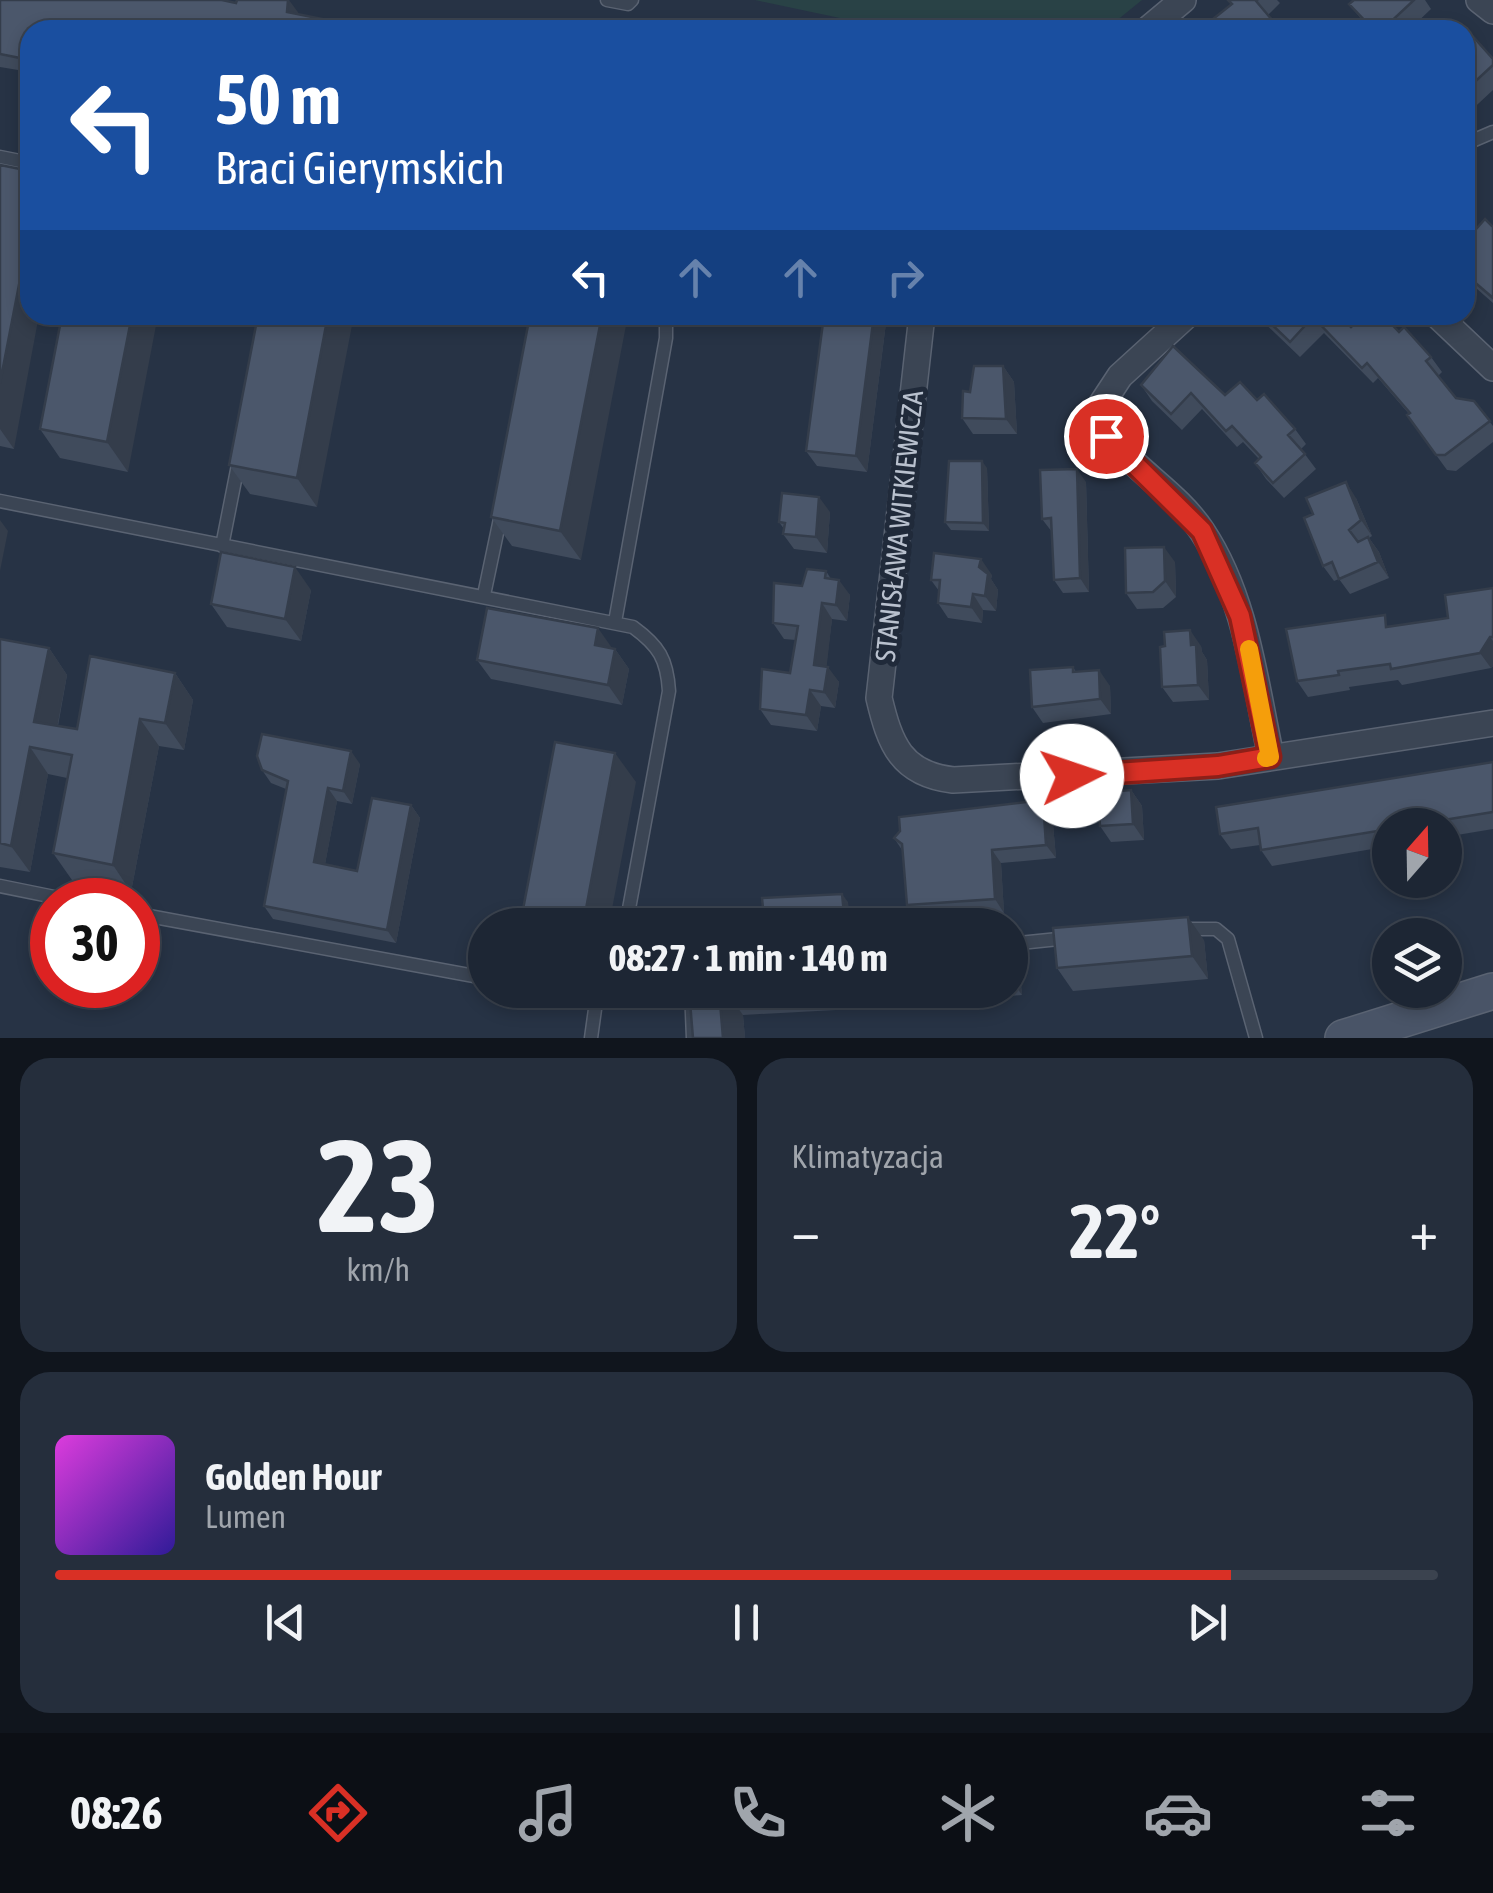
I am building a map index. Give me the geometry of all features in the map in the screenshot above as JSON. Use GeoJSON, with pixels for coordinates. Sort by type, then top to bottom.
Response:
{"type":"FeatureCollection","features":[{"type":"Feature","properties":{"kind":"main road"},"geometry":{"type":"LineString","coordinates":[[1344,1038],[1493,992]]}},
{"type":"Feature","properties":{"kind":"street"},"geometry":{"type":"LineString","coordinates":[[1159,20],[1183,0]]}},
{"type":"Feature","properties":{"kind":"street"},"geometry":{"type":"LineString","coordinates":[[1480,0],[1493,11]]}},
{"type":"Feature","properties":{"kind":"street","name":"STANISŁAWA WITKIEWICZA"},"geometry":{"type":"LineString","coordinates":[[921,325],[879,698],[888,736],[909,765],[930,778],[953,780],[1218,766],[1270,757]]}},
{"type":"Feature","properties":{"kind":"street"},"geometry":{"type":"LineString","coordinates":[[1176,325],[1120,376],[1094,414],[1126,458],[1202,531],[1240,616],[1270,757],[1493,723]]}},
{"type":"Feature","properties":{"kind":"street"},"geometry":{"type":"LineString","coordinates":[[1448,325],[1493,368]]}},
{"type":"Feature","properties":{"kind":"lane"},"geometry":{"type":"LineString","coordinates":[[607,0],[628,4],[632,0]]}},
{"type":"Feature","properties":{"kind":"lane"},"geometry":{"type":"LineString","coordinates":[[615,622],[666,325]]}},
{"type":"Feature","properties":{"kind":"lane"},"geometry":{"type":"LineString","coordinates":[[222,546],[241,450]]}},
{"type":"Feature","properties":{"kind":"lane"},"geometry":{"type":"LineString","coordinates":[[0,502],[633,627],[656,643],[667,664],[670,691],[629,908]]}},
{"type":"Feature","properties":{"kind":"lane"},"geometry":{"type":"LineString","coordinates":[[484,595],[504,502]]}},
{"type":"Feature","properties":{"kind":"lane"},"geometry":{"type":"LineString","coordinates":[[0,886],[30,892]]}},
{"type":"Feature","properties":{"kind":"lane"},"geometry":{"type":"LineString","coordinates":[[160,918],[468,975]]}},
{"type":"Feature","properties":{"kind":"lane"},"geometry":{"type":"LineString","coordinates":[[1172,930],[1216,929],[1228,939],[1256,1038]]}},
{"type":"Feature","properties":{"kind":"lane"},"geometry":{"type":"LineString","coordinates":[[1028,942],[1086,937]]}},
{"type":"Feature","properties":{"kind":"lane"},"geometry":{"type":"LineString","coordinates":[[591,1038],[595,1008]]}},
{"type":"Feature","properties":{"kind":"lane"},"geometry":{"type":"LineString","coordinates":[[692,1008],[693,1038]]}},
{"type":"Feature","properties":{"kind":"green space"},"geometry":{"type":"Polygon","coordinates":[[[755,0],[1142,0],[1117,20],[849,20],[755,0]]]}},
{"type":"Feature","properties":{"kind":"building"},"geometry":{"type":"Polygon","coordinates":[[[0,0],[288,0],[287,12],[327,20],[20,20],[20,58],[0,54],[0,0]]]}},
{"type":"Feature","properties":{"kind":"building"},"geometry":{"type":"Polygon","coordinates":[[[1228,0],[1258,0],[1272,20],[1212,20],[1232,4],[1228,0]]]}},
{"type":"Feature","properties":{"kind":"building"},"geometry":{"type":"Polygon","coordinates":[[[1354,0],[1414,0],[1393,20],[1364,20],[1349,4],[1354,0]]]}},
{"type":"Feature","properties":{"kind":"building"},"geometry":{"type":"Polygon","coordinates":[[[1475,39],[1493,59],[1493,65],[1475,82],[1475,39]]]}},
{"type":"Feature","properties":{"kind":"building"},"geometry":{"type":"Polygon","coordinates":[[[0,165],[20,169],[20,280],[0,383],[0,165]]]}},
{"type":"Feature","properties":{"kind":"building"},"geometry":{"type":"Polygon","coordinates":[[[1485,219],[1493,227],[1493,298],[1475,283],[1475,230],[1485,219]]]}},
{"type":"Feature","properties":{"kind":"building"},"geometry":{"type":"Polygon","coordinates":[[[60,325],[130,325],[107,442],[40,429],[60,325]]]}},
{"type":"Feature","properties":{"kind":"building"},"geometry":{"type":"Polygon","coordinates":[[[256,325],[326,325],[297,478],[229,465],[256,325]]]}},
{"type":"Feature","properties":{"kind":"building"},"geometry":{"type":"Polygon","coordinates":[[[528,325],[600,325],[560,531],[491,517],[528,325]]]}},
{"type":"Feature","properties":{"kind":"building"},"geometry":{"type":"Polygon","coordinates":[[[823,325],[873,325],[856,456],[806,451],[823,325]]]}},
{"type":"Feature","properties":{"kind":"building"},"geometry":{"type":"Polygon","coordinates":[[[1272,325],[1306,325],[1290,342],[1272,325]]]}},
{"type":"Feature","properties":{"kind":"building"},"geometry":{"type":"Polygon","coordinates":[[[1321,325],[1392,325],[1399,332],[1404,327],[1431,357],[1426,361],[1456,398],[1474,401],[1490,421],[1445,455],[1436,455],[1407,415],[1410,413],[1367,363],[1362,368],[1321,325]]]}},
{"type":"Feature","properties":{"kind":"building"},"geometry":{"type":"Polygon","coordinates":[[[1173,346],[1225,395],[1240,382],[1257,400],[1264,394],[1295,429],[1288,435],[1305,454],[1273,483],[1255,463],[1261,457],[1232,426],[1226,431],[1191,393],[1171,414],[1141,385],[1173,346]]]}},
{"type":"Feature","properties":{"kind":"building"},"geometry":{"type":"Polygon","coordinates":[[[974,366],[1003,366],[1006,419],[962,418],[963,391],[970,392],[974,366]]]}},
{"type":"Feature","properties":{"kind":"building"},"geometry":{"type":"Polygon","coordinates":[[[949,461],[982,461],[983,523],[945,522],[949,461]]]}},
{"type":"Feature","properties":{"kind":"building"},"geometry":{"type":"Polygon","coordinates":[[[1077,469],[1080,578],[1054,580],[1051,518],[1042,519],[1040,470],[1077,469]]]}},
{"type":"Feature","properties":{"kind":"building"},"geometry":{"type":"Polygon","coordinates":[[[1346,482],[1361,520],[1349,530],[1358,542],[1368,537],[1378,562],[1339,579],[1332,562],[1323,566],[1304,518],[1313,514],[1306,498],[1346,482]]]}},
{"type":"Feature","properties":{"kind":"building"},"geometry":{"type":"Polygon","coordinates":[[[782,493],[819,497],[816,537],[783,534],[785,523],[779,522],[782,493]]]}},
{"type":"Feature","properties":{"kind":"building"},"geometry":{"type":"Polygon","coordinates":[[[1164,547],[1165,581],[1153,592],[1126,593],[1125,548],[1164,547]]]}},
{"type":"Feature","properties":{"kind":"building"},"geometry":{"type":"Polygon","coordinates":[[[221,552],[295,567],[285,619],[211,604],[221,552]]]}},
{"type":"Feature","properties":{"kind":"building"},"geometry":{"type":"Polygon","coordinates":[[[934,553],[981,559],[979,567],[988,574],[985,596],[973,594],[971,607],[938,603],[940,580],[931,580],[934,553]]]}},
{"type":"Feature","properties":{"kind":"building"},"geometry":{"type":"Polygon","coordinates":[[[807,569],[826,571],[825,578],[839,580],[836,605],[822,603],[814,665],[828,667],[824,692],[810,690],[806,715],[760,709],[762,669],[790,673],[798,626],[773,623],[774,583],[802,586],[807,569]]]}},
{"type":"Feature","properties":{"kind":"building"},"geometry":{"type":"Polygon","coordinates":[[[1493,588],[1493,637],[1480,653],[1391,669],[1390,664],[1338,671],[1339,675],[1297,681],[1286,629],[1385,615],[1386,627],[1448,618],[1445,595],[1493,588]]]}},
{"type":"Feature","properties":{"kind":"building"},"geometry":{"type":"Polygon","coordinates":[[[487,608],[598,628],[595,645],[615,649],[608,685],[477,660],[487,608]]]}},
{"type":"Feature","properties":{"kind":"building"},"geometry":{"type":"Polygon","coordinates":[[[1190,630],[1191,645],[1196,644],[1198,685],[1162,687],[1160,647],[1165,646],[1164,632],[1190,630]]]}},
{"type":"Feature","properties":{"kind":"building"},"geometry":{"type":"Polygon","coordinates":[[[0,639],[49,648],[34,722],[77,729],[90,656],[175,673],[165,723],[140,719],[113,865],[53,853],[72,755],[30,747],[11,846],[0,843],[0,639]]]}},
{"type":"Feature","properties":{"kind":"building"},"geometry":{"type":"Polygon","coordinates":[[[1073,667],[1073,672],[1099,670],[1100,699],[1032,707],[1030,670],[1073,667]]]}},
{"type":"Feature","properties":{"kind":"building"},"geometry":{"type":"Polygon","coordinates":[[[262,734],[351,751],[343,791],[328,788],[314,862],[357,871],[372,798],[411,805],[387,930],[264,906],[288,781],[262,770],[257,756],[262,734]]]}},
{"type":"Feature","properties":{"kind":"building"},"geometry":{"type":"Polygon","coordinates":[[[555,742],[615,753],[586,908],[523,908],[555,742]]]}},
{"type":"Feature","properties":{"kind":"building"},"geometry":{"type":"Polygon","coordinates":[[[1493,762],[1493,812],[1462,817],[1462,808],[1372,808],[1372,832],[1261,850],[1258,828],[1220,834],[1216,807],[1493,762]]]}},
{"type":"Feature","properties":{"kind":"building"},"geometry":{"type":"Polygon","coordinates":[[[1131,790],[1133,824],[1100,826],[1098,793],[1131,790]]]}},
{"type":"Feature","properties":{"kind":"building"},"geometry":{"type":"Polygon","coordinates":[[[1043,800],[1046,845],[992,850],[995,899],[907,905],[902,844],[894,838],[900,831],[899,817],[1043,800]]]}},
{"type":"Feature","properties":{"kind":"building"},"geometry":{"type":"Polygon","coordinates":[[[842,894],[843,908],[763,908],[762,898],[842,894]]]}},
{"type":"Feature","properties":{"kind":"building"},"geometry":{"type":"Polygon","coordinates":[[[1188,917],[1192,956],[1057,968],[1053,928],[1188,917]]]}},
{"type":"Feature","properties":{"kind":"building"},"geometry":{"type":"Polygon","coordinates":[[[690,1008],[720,1008],[723,1038],[693,1038],[690,1008]]]}},
{"type":"Feature","properties":{"kind":"slow traffic"},"geometry":{"type":"LineString","coordinates":[[1249,649],[1270,757],[1266,758]]}},
{"type":"Feature","properties":{"kind":"route"},"geometry":{"type":"LineString","coordinates":[[1072,776],[1218,766],[1270,757],[1249,648],[1214,554],[1190,517],[1106,436]]}}]}
